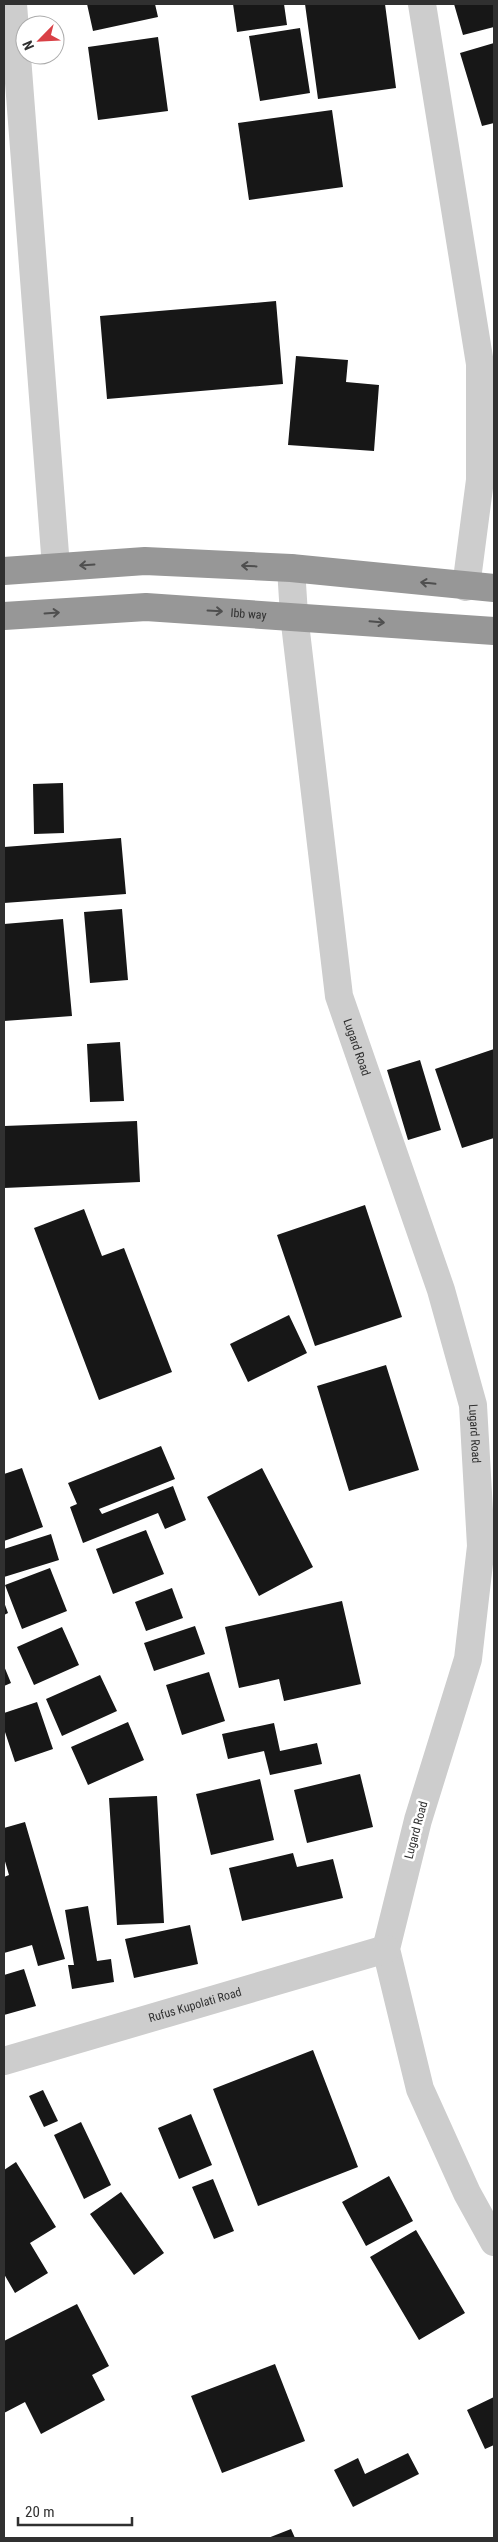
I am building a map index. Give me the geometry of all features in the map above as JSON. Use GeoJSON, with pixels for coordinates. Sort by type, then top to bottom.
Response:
{"type":"FeatureCollection","features":[{"type":"Feature","properties":{"kind":"highway"},"geometry":{"type":"LineString","coordinates":[[4,571],[145,561],[291,568],[466,587],[494,588]]}},
{"type":"Feature","properties":{"kind":"highway","name":"Ibb way"},"geometry":{"type":"LineString","coordinates":[[4,616],[146,607],[294,615],[494,631]]}},
{"type":"Feature","properties":{"kind":"street"},"geometry":{"type":"LineString","coordinates":[[12,4],[13,130],[56,567]]}},
{"type":"Feature","properties":{"kind":"street"},"geometry":{"type":"LineString","coordinates":[[422,4],[480,364],[480,480],[466,587]]}},
{"type":"Feature","properties":{"kind":"street","name":"Lugard Road"},"geometry":{"type":"LineString","coordinates":[[291,568],[294,615],[339,996],[441,1290],[473,1405],[479,1474],[481,1546],[468,1659],[418,1820],[386,1949],[420,2089],[467,2193],[494,2242]]}},
{"type":"Feature","properties":{"kind":"street","name":"Rufus Kupolati Road"},"geometry":{"type":"LineString","coordinates":[[4,2061],[386,1949]]}},
{"type":"Feature","properties":{"kind":"building"},"geometry":{"type":"Polygon","coordinates":[[[87,4],[155,4],[158,17],[93,31],[87,4]]]}},
{"type":"Feature","properties":{"kind":"building"},"geometry":{"type":"Polygon","coordinates":[[[233,4],[284,4],[287,25],[237,32],[233,4]]]}},
{"type":"Feature","properties":{"kind":"building"},"geometry":{"type":"Polygon","coordinates":[[[305,4],[385,4],[396,88],[318,99],[305,4]]]}},
{"type":"Feature","properties":{"kind":"building"},"geometry":{"type":"Polygon","coordinates":[[[454,4],[494,4],[494,27],[463,35],[454,4]]]}},
{"type":"Feature","properties":{"kind":"building"},"geometry":{"type":"Polygon","coordinates":[[[300,28],[310,93],[260,101],[249,36],[300,28]]]}},
{"type":"Feature","properties":{"kind":"building"},"geometry":{"type":"Polygon","coordinates":[[[158,37],[168,111],[98,120],[88,47],[158,37]]]}},
{"type":"Feature","properties":{"kind":"building"},"geometry":{"type":"Polygon","coordinates":[[[494,43],[494,123],[482,126],[460,53],[494,43]]]}},
{"type":"Feature","properties":{"kind":"building"},"geometry":{"type":"Polygon","coordinates":[[[332,110],[343,187],[249,200],[238,123],[332,110]]]}},
{"type":"Feature","properties":{"kind":"building"},"geometry":{"type":"Polygon","coordinates":[[[276,301],[283,384],[107,399],[100,316],[276,301]]]}},
{"type":"Feature","properties":{"kind":"building"},"geometry":{"type":"Polygon","coordinates":[[[296,356],[348,360],[346,382],[379,385],[374,451],[288,445],[296,356]]]}},
{"type":"Feature","properties":{"kind":"building"},"geometry":{"type":"Polygon","coordinates":[[[63,783],[64,833],[34,834],[33,784],[63,783]]]}},
{"type":"Feature","properties":{"kind":"building"},"geometry":{"type":"Polygon","coordinates":[[[121,838],[126,894],[4,903],[4,847],[121,838]]]}},
{"type":"Feature","properties":{"kind":"building"},"geometry":{"type":"Polygon","coordinates":[[[122,909],[128,980],[90,983],[84,912],[122,909]]]}},
{"type":"Feature","properties":{"kind":"building"},"geometry":{"type":"Polygon","coordinates":[[[63,919],[72,1016],[4,1021],[4,924],[63,919]]]}},
{"type":"Feature","properties":{"kind":"building"},"geometry":{"type":"Polygon","coordinates":[[[120,1042],[124,1101],[90,1102],[87,1044],[120,1042]]]}},
{"type":"Feature","properties":{"kind":"building"},"geometry":{"type":"Polygon","coordinates":[[[494,1049],[494,1138],[462,1148],[435,1069],[494,1049]]]}},
{"type":"Feature","properties":{"kind":"building"},"geometry":{"type":"Polygon","coordinates":[[[420,1060],[441,1130],[408,1140],[387,1070],[420,1060]]]}},
{"type":"Feature","properties":{"kind":"building"},"geometry":{"type":"Polygon","coordinates":[[[137,1121],[140,1182],[4,1188],[4,1126],[137,1121]]]}},
{"type":"Feature","properties":{"kind":"building"},"geometry":{"type":"Polygon","coordinates":[[[365,1205],[402,1317],[315,1346],[277,1235],[365,1205]]]}},
{"type":"Feature","properties":{"kind":"building"},"geometry":{"type":"Polygon","coordinates":[[[84,1209],[102,1256],[124,1248],[172,1372],[99,1400],[34,1228],[84,1209]]]}},
{"type":"Feature","properties":{"kind":"building"},"geometry":{"type":"Polygon","coordinates":[[[289,1315],[307,1353],[248,1382],[230,1344],[289,1315]]]}},
{"type":"Feature","properties":{"kind":"building"},"geometry":{"type":"Polygon","coordinates":[[[386,1365],[419,1470],[349,1491],[317,1386],[386,1365]]]}},
{"type":"Feature","properties":{"kind":"building"},"geometry":{"type":"Polygon","coordinates":[[[161,1446],[175,1479],[99,1509],[102,1514],[173,1486],[186,1520],[165,1529],[158,1513],[83,1543],[70,1507],[77,1504],[68,1483],[161,1446]]]}},
{"type":"Feature","properties":{"kind":"building"},"geometry":{"type":"Polygon","coordinates":[[[22,1468],[43,1527],[4,1541],[4,1474],[22,1468]]]}},
{"type":"Feature","properties":{"kind":"building"},"geometry":{"type":"Polygon","coordinates":[[[262,1468],[313,1567],[259,1596],[207,1497],[262,1468]]]}},
{"type":"Feature","properties":{"kind":"building"},"geometry":{"type":"Polygon","coordinates":[[[146,1530],[164,1574],[113,1594],[96,1549],[146,1530]]]}},
{"type":"Feature","properties":{"kind":"building"},"geometry":{"type":"Polygon","coordinates":[[[51,1534],[59,1560],[4,1577],[4,1549],[51,1534]]]}},
{"type":"Feature","properties":{"kind":"building"},"geometry":{"type":"Polygon","coordinates":[[[50,1568],[67,1611],[22,1629],[5,1585],[50,1568]]]}},
{"type":"Feature","properties":{"kind":"building"},"geometry":{"type":"Polygon","coordinates":[[[172,1588],[183,1618],[146,1631],[135,1602],[172,1588]]]}},
{"type":"Feature","properties":{"kind":"building"},"geometry":{"type":"Polygon","coordinates":[[[342,1601],[361,1684],[284,1701],[279,1679],[239,1688],[225,1627],[342,1601]]]}},
{"type":"Feature","properties":{"kind":"building"},"geometry":{"type":"Polygon","coordinates":[[[4,1602],[8,1613],[4,1615],[4,1602]]]}},
{"type":"Feature","properties":{"kind":"building"},"geometry":{"type":"Polygon","coordinates":[[[195,1626],[205,1654],[154,1671],[144,1643],[195,1626]]]}},
{"type":"Feature","properties":{"kind":"building"},"geometry":{"type":"Polygon","coordinates":[[[62,1627],[79,1665],[34,1685],[17,1647],[62,1627]]]}},
{"type":"Feature","properties":{"kind":"building"},"geometry":{"type":"Polygon","coordinates":[[[4,1666],[11,1683],[4,1686],[4,1666]]]}},
{"type":"Feature","properties":{"kind":"building"},"geometry":{"type":"Polygon","coordinates":[[[209,1672],[225,1721],[182,1735],[166,1685],[209,1672]]]}},
{"type":"Feature","properties":{"kind":"building"},"geometry":{"type":"Polygon","coordinates":[[[100,1675],[117,1711],[62,1736],[46,1699],[100,1675]]]}},
{"type":"Feature","properties":{"kind":"building"},"geometry":{"type":"Polygon","coordinates":[[[37,1702],[53,1749],[15,1762],[4,1729],[4,1713],[37,1702]]]}},
{"type":"Feature","properties":{"kind":"building"},"geometry":{"type":"Polygon","coordinates":[[[128,1722],[144,1760],[88,1785],[71,1747],[128,1722]]]}},
{"type":"Feature","properties":{"kind":"building"},"geometry":{"type":"Polygon","coordinates":[[[274,1723],[280,1751],[317,1743],[322,1764],[270,1775],[264,1751],[228,1759],[222,1734],[274,1723]]]}},
{"type":"Feature","properties":{"kind":"building"},"geometry":{"type":"Polygon","coordinates":[[[360,1774],[373,1827],[307,1843],[294,1790],[360,1774]]]}},
{"type":"Feature","properties":{"kind":"building"},"geometry":{"type":"Polygon","coordinates":[[[260,1779],[274,1840],[211,1855],[196,1794],[260,1779]]]}},
{"type":"Feature","properties":{"kind":"building"},"geometry":{"type":"Polygon","coordinates":[[[157,1796],[164,1923],[117,1925],[109,1798],[157,1796]]]}},
{"type":"Feature","properties":{"kind":"building"},"geometry":{"type":"Polygon","coordinates":[[[25,1822],[65,1959],[38,1966],[32,1945],[4,1953],[4,1877],[9,1875],[4,1858],[4,1828],[25,1822]]]}},
{"type":"Feature","properties":{"kind":"building"},"geometry":{"type":"Polygon","coordinates":[[[293,1853],[297,1867],[333,1859],[343,1898],[242,1921],[229,1868],[293,1853]]]}},
{"type":"Feature","properties":{"kind":"building"},"geometry":{"type":"Polygon","coordinates":[[[88,1906],[97,1961],[111,1959],[114,1982],[72,1989],[68,1965],[74,1965],[65,1910],[88,1906]]]}},
{"type":"Feature","properties":{"kind":"building"},"geometry":{"type":"Polygon","coordinates":[[[190,1925],[198,1964],[134,1978],[125,1939],[190,1925]]]}},
{"type":"Feature","properties":{"kind":"building"},"geometry":{"type":"Polygon","coordinates":[[[24,1969],[36,2006],[4,2015],[4,1975],[24,1969]]]}},
{"type":"Feature","properties":{"kind":"building"},"geometry":{"type":"Polygon","coordinates":[[[313,2050],[358,2167],[258,2206],[213,2089],[313,2050]]]}},
{"type":"Feature","properties":{"kind":"building"},"geometry":{"type":"Polygon","coordinates":[[[43,2090],[58,2121],[44,2127],[29,2096],[43,2090]]]}},
{"type":"Feature","properties":{"kind":"building"},"geometry":{"type":"Polygon","coordinates":[[[191,2114],[212,2165],[179,2179],[158,2128],[191,2114]]]}},
{"type":"Feature","properties":{"kind":"building"},"geometry":{"type":"Polygon","coordinates":[[[81,2122],[111,2185],[84,2199],[54,2135],[81,2122]]]}},
{"type":"Feature","properties":{"kind":"building"},"geometry":{"type":"Polygon","coordinates":[[[16,2162],[56,2227],[30,2243],[48,2273],[15,2293],[4,2274],[4,2170],[16,2162]]]}},
{"type":"Feature","properties":{"kind":"building"},"geometry":{"type":"Polygon","coordinates":[[[389,2176],[413,2221],[366,2246],[342,2202],[389,2176]]]}},
{"type":"Feature","properties":{"kind":"building"},"geometry":{"type":"Polygon","coordinates":[[[213,2179],[234,2231],[214,2239],[192,2187],[213,2179]]]}},
{"type":"Feature","properties":{"kind":"building"},"geometry":{"type":"Polygon","coordinates":[[[121,2192],[164,2253],[134,2275],[90,2214],[121,2192]]]}},
{"type":"Feature","properties":{"kind":"building"},"geometry":{"type":"Polygon","coordinates":[[[416,2230],[465,2313],[419,2340],[370,2257],[416,2230]]]}},
{"type":"Feature","properties":{"kind":"building"},"geometry":{"type":"Polygon","coordinates":[[[77,2304],[109,2366],[92,2375],[105,2400],[41,2434],[25,2402],[4,2413],[4,2341],[77,2304]]]}},
{"type":"Feature","properties":{"kind":"building"},"geometry":{"type":"Polygon","coordinates":[[[275,2364],[305,2441],[222,2473],[191,2396],[275,2364]]]}},
{"type":"Feature","properties":{"kind":"building"},"geometry":{"type":"Polygon","coordinates":[[[494,2397],[494,2445],[485,2449],[467,2410],[494,2397]]]}},
{"type":"Feature","properties":{"kind":"building"},"geometry":{"type":"Polygon","coordinates":[[[408,2453],[419,2474],[353,2507],[334,2470],[358,2458],[365,2474],[408,2453]]]}},
{"type":"Feature","properties":{"kind":"building"},"geometry":{"type":"Polygon","coordinates":[[[291,2529],[295,2538],[268,2538],[291,2529]]]}}]}
